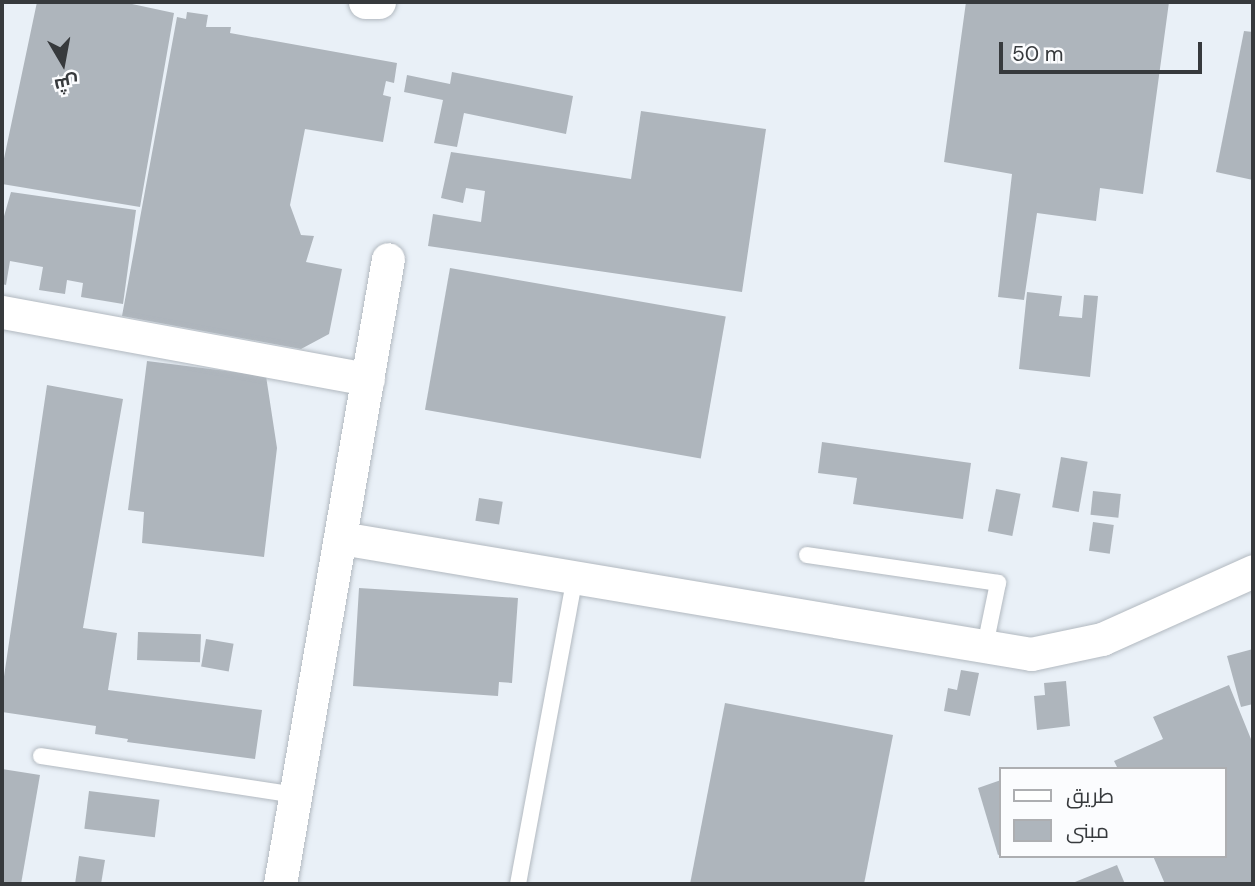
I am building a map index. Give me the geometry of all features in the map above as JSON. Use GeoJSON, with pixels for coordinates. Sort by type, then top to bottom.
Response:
{"type":"FeatureCollection","features":[{"type":"Feature","properties":{"kind":"street"},"geometry":{"type":"LineString","coordinates":[[365,2],[379,2]]}},
{"type":"Feature","properties":{"kind":"street"},"geometry":{"type":"LineString","coordinates":[[280,884],[388,259]]}},
{"type":"Feature","properties":{"kind":"street"},"geometry":{"type":"LineString","coordinates":[[2,312],[368,379]]}},
{"type":"Feature","properties":{"kind":"street"},"geometry":{"type":"LineString","coordinates":[[341,538],[1031,654],[1102,639],[1253,571]]}},
{"type":"Feature","properties":{"kind":"lane"},"geometry":{"type":"LineString","coordinates":[[807,555],[998,583],[985,646]]}},
{"type":"Feature","properties":{"kind":"lane"},"geometry":{"type":"LineString","coordinates":[[518,884],[575,578]]}},
{"type":"Feature","properties":{"kind":"lane"},"geometry":{"type":"LineString","coordinates":[[41,756],[296,795]]}},
{"type":"Feature","properties":{"kind":"building"},"geometry":{"type":"Polygon","coordinates":[[[37,2],[133,2],[132,4],[174,13],[140,207],[2,184],[2,168],[37,2]]]}},
{"type":"Feature","properties":{"kind":"building"},"geometry":{"type":"Polygon","coordinates":[[[966,2],[1169,2],[1143,194],[1100,188],[1096,221],[1037,213],[1024,300],[998,297],[1012,174],[944,162],[966,2]]]}},
{"type":"Feature","properties":{"kind":"building"},"geometry":{"type":"Polygon","coordinates":[[[187,12],[208,15],[206,27],[231,27],[230,33],[397,63],[394,83],[386,81],[383,95],[391,97],[383,142],[305,129],[290,205],[301,235],[314,236],[306,262],[342,269],[329,334],[301,349],[122,316],[177,17],[186,19],[187,12]]]}},
{"type":"Feature","properties":{"kind":"building"},"geometry":{"type":"Polygon","coordinates":[[[1244,31],[1253,32],[1253,180],[1216,172],[1244,31]]]}},
{"type":"Feature","properties":{"kind":"building"},"geometry":{"type":"Polygon","coordinates":[[[452,72],[573,96],[566,134],[464,113],[457,147],[434,143],[443,100],[404,92],[407,75],[450,84],[452,72]]]}},
{"type":"Feature","properties":{"kind":"building"},"geometry":{"type":"Polygon","coordinates":[[[641,111],[766,129],[742,292],[428,246],[433,214],[481,222],[485,191],[466,188],[463,203],[441,198],[451,152],[631,179],[641,111]]]}},
{"type":"Feature","properties":{"kind":"building"},"geometry":{"type":"Polygon","coordinates":[[[11,192],[136,210],[123,304],[81,297],[83,283],[67,280],[65,294],[39,290],[43,267],[10,261],[6,285],[2,284],[2,223],[11,192]]]}},
{"type":"Feature","properties":{"kind":"building"},"geometry":{"type":"Polygon","coordinates":[[[450,268],[726,317],[701,458],[425,410],[450,268]]]}},
{"type":"Feature","properties":{"kind":"building"},"geometry":{"type":"Polygon","coordinates":[[[1027,292],[1062,296],[1059,316],[1082,318],[1084,295],[1098,296],[1090,377],[1019,369],[1027,292]]]}},
{"type":"Feature","properties":{"kind":"building"},"geometry":{"type":"Polygon","coordinates":[[[147,361],[266,376],[277,448],[264,557],[142,543],[144,512],[128,510],[147,361]]]}},
{"type":"Feature","properties":{"kind":"building"},"geometry":{"type":"Polygon","coordinates":[[[47,385],[123,399],[83,628],[117,633],[108,690],[262,710],[255,759],[127,742],[128,739],[95,734],[96,726],[2,712],[2,690],[47,385]]]}},
{"type":"Feature","properties":{"kind":"building"},"geometry":{"type":"Polygon","coordinates":[[[822,442],[971,463],[963,519],[853,504],[857,478],[818,473],[822,442]]]}},
{"type":"Feature","properties":{"kind":"building"},"geometry":{"type":"Polygon","coordinates":[[[1061,457],[1088,462],[1079,512],[1052,507],[1061,457]]]}},
{"type":"Feature","properties":{"kind":"building"},"geometry":{"type":"Polygon","coordinates":[[[996,489],[1021,494],[1012,536],[988,531],[996,489]]]}},
{"type":"Feature","properties":{"kind":"building"},"geometry":{"type":"Polygon","coordinates":[[[1093,491],[1121,494],[1118,518],[1090,515],[1093,491]]]}},
{"type":"Feature","properties":{"kind":"building"},"geometry":{"type":"Polygon","coordinates":[[[479,498],[503,502],[499,524],[475,521],[479,498]]]}},
{"type":"Feature","properties":{"kind":"building"},"geometry":{"type":"Polygon","coordinates":[[[1093,522],[1114,525],[1110,554],[1089,551],[1093,522]]]}},
{"type":"Feature","properties":{"kind":"building"},"geometry":{"type":"Polygon","coordinates":[[[359,588],[518,598],[512,683],[499,682],[498,696],[353,686],[359,588]]]}},
{"type":"Feature","properties":{"kind":"building"},"geometry":{"type":"Polygon","coordinates":[[[138,632],[201,634],[200,662],[137,660],[138,632]]]}},
{"type":"Feature","properties":{"kind":"building"},"geometry":{"type":"Polygon","coordinates":[[[206,639],[234,644],[229,671],[201,667],[206,639]]]}},
{"type":"Feature","properties":{"kind":"building"},"geometry":{"type":"Polygon","coordinates":[[[1253,649],[1253,704],[1241,707],[1227,656],[1253,649]]]}},
{"type":"Feature","properties":{"kind":"building"},"geometry":{"type":"Polygon","coordinates":[[[961,670],[979,673],[970,716],[944,711],[948,688],[957,690],[961,670]]]}},
{"type":"Feature","properties":{"kind":"building"},"geometry":{"type":"Polygon","coordinates":[[[1066,681],[1070,726],[1037,730],[1034,696],[1045,695],[1044,683],[1066,681]]]}},
{"type":"Feature","properties":{"kind":"building"},"geometry":{"type":"Polygon","coordinates":[[[1229,685],[1253,744],[1253,884],[1165,884],[1154,858],[1227,858],[1227,767],[1117,767],[1114,761],[1163,739],[1153,717],[1229,685]]]}},
{"type":"Feature","properties":{"kind":"building"},"geometry":{"type":"Polygon","coordinates":[[[725,703],[893,735],[864,884],[690,884],[725,703]]]}},
{"type":"Feature","properties":{"kind":"building"},"geometry":{"type":"Polygon","coordinates":[[[2,769],[40,775],[21,884],[2,884],[2,769]]]}},
{"type":"Feature","properties":{"kind":"building"},"geometry":{"type":"Polygon","coordinates":[[[1000,780],[998,855],[978,788],[1000,780]]]}},
{"type":"Feature","properties":{"kind":"building"},"geometry":{"type":"Polygon","coordinates":[[[89,791],[159,800],[155,837],[84,829],[89,791]]]}},
{"type":"Feature","properties":{"kind":"building"},"geometry":{"type":"Polygon","coordinates":[[[79,856],[105,860],[101,884],[75,884],[79,856]]]}},
{"type":"Feature","properties":{"kind":"building"},"geometry":{"type":"Polygon","coordinates":[[[1117,865],[1125,884],[1070,884],[1117,865]]]}}]}
